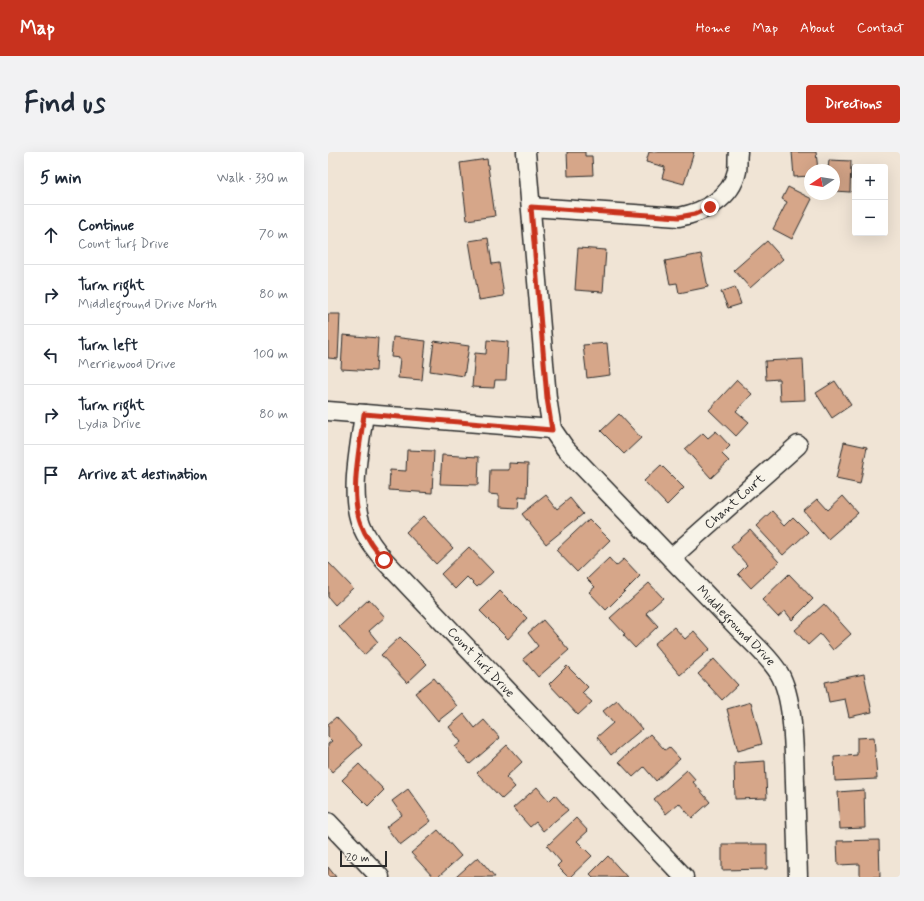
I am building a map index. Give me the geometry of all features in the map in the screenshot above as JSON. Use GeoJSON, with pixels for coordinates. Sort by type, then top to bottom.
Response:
{"type":"FeatureCollection","features":[{"type":"Feature","properties":{"kind":"street"},"geometry":{"type":"LineString","coordinates":[[328,411],[552,430],[547,398],[526,152]]}},
{"type":"Feature","properties":{"kind":"street"},"geometry":{"type":"LineString","coordinates":[[531,207],[679,217],[695,214],[710,207],[722,197],[731,185],[737,171],[738,152]]}},
{"type":"Feature","properties":{"kind":"street","name":"Count Turf Drive"},"geometry":{"type":"LineString","coordinates":[[364,414],[356,484],[356,504],[361,524],[370,543],[384,560],[684,877]]}},
{"type":"Feature","properties":{"kind":"street","name":"Middleground Drive"},"geometry":{"type":"LineString","coordinates":[[552,430],[565,448],[763,652],[779,672],[785,686],[794,743],[798,877]]}},
{"type":"Feature","properties":{"kind":"street","name":"Chant Court"},"geometry":{"type":"LineString","coordinates":[[671,558],[798,445]]}},
{"type":"Feature","properties":{"kind":"street"},"geometry":{"type":"LineString","coordinates":[[328,822],[380,877]]}},
{"type":"Feature","properties":{"kind":"building"},"geometry":{"type":"Polygon","coordinates":[[[567,152],[585,152],[585,156],[592,156],[593,175],[568,176],[567,152]]]}},
{"type":"Feature","properties":{"kind":"building"},"geometry":{"type":"Polygon","coordinates":[[[649,152],[694,152],[684,184],[662,178],[665,167],[646,162],[649,152]]]}},
{"type":"Feature","properties":{"kind":"building"},"geometry":{"type":"Polygon","coordinates":[[[792,152],[816,152],[817,164],[804,164],[804,176],[794,177],[792,152]]]}},
{"type":"Feature","properties":{"kind":"building"},"geometry":{"type":"Polygon","coordinates":[[[487,159],[495,216],[467,220],[460,163],[487,159]]]}},
{"type":"Feature","properties":{"kind":"building"},"geometry":{"type":"Polygon","coordinates":[[[829,160],[851,161],[850,192],[840,191],[840,164],[829,164],[829,160]]]}},
{"type":"Feature","properties":{"kind":"building"},"geometry":{"type":"Polygon","coordinates":[[[788,187],[804,195],[804,200],[812,200],[792,239],[773,229],[787,202],[782,199],[788,187]]]}},
{"type":"Feature","properties":{"kind":"building"},"geometry":{"type":"Polygon","coordinates":[[[488,238],[492,264],[499,263],[504,296],[479,300],[469,241],[488,238]]]}},
{"type":"Feature","properties":{"kind":"building"},"geometry":{"type":"Polygon","coordinates":[[[767,241],[783,259],[750,288],[734,270],[767,241]]]}},
{"type":"Feature","properties":{"kind":"building"},"geometry":{"type":"Polygon","coordinates":[[[578,248],[606,250],[603,292],[575,290],[578,248]]]}},
{"type":"Feature","properties":{"kind":"building"},"geometry":{"type":"Polygon","coordinates":[[[701,254],[708,287],[679,293],[677,283],[670,284],[665,261],[701,254]]]}},
{"type":"Feature","properties":{"kind":"building"},"geometry":{"type":"Polygon","coordinates":[[[735,287],[741,304],[728,308],[721,292],[735,287]]]}},
{"type":"Feature","properties":{"kind":"building"},"geometry":{"type":"Polygon","coordinates":[[[328,314],[340,314],[338,359],[328,358],[328,314]]]}},
{"type":"Feature","properties":{"kind":"building"},"geometry":{"type":"Polygon","coordinates":[[[343,335],[378,338],[376,371],[341,369],[343,335]]]}},
{"type":"Feature","properties":{"kind":"building"},"geometry":{"type":"Polygon","coordinates":[[[393,337],[426,341],[422,380],[398,378],[400,358],[391,357],[393,337]]]}},
{"type":"Feature","properties":{"kind":"building"},"geometry":{"type":"Polygon","coordinates":[[[487,340],[508,342],[506,380],[495,380],[494,388],[472,387],[475,353],[486,354],[487,340]]]}},
{"type":"Feature","properties":{"kind":"building"},"geometry":{"type":"Polygon","coordinates":[[[434,341],[469,346],[464,376],[430,371],[434,341]]]}},
{"type":"Feature","properties":{"kind":"building"},"geometry":{"type":"Polygon","coordinates":[[[607,343],[610,375],[587,378],[583,345],[607,343]]]}},
{"type":"Feature","properties":{"kind":"building"},"geometry":{"type":"Polygon","coordinates":[[[803,359],[805,400],[780,401],[779,379],[766,380],[765,361],[803,359]]]}},
{"type":"Feature","properties":{"kind":"building"},"geometry":{"type":"Polygon","coordinates":[[[737,380],[752,394],[736,411],[749,422],[736,436],[709,410],[737,380]]]}},
{"type":"Feature","properties":{"kind":"building"},"geometry":{"type":"Polygon","coordinates":[[[835,381],[851,405],[832,418],[816,393],[835,381]]]}},
{"type":"Feature","properties":{"kind":"building"},"geometry":{"type":"Polygon","coordinates":[[[619,414],[641,438],[624,454],[601,431],[619,414]]]}},
{"type":"Feature","properties":{"kind":"building"},"geometry":{"type":"Polygon","coordinates":[[[716,431],[730,446],[722,454],[729,461],[711,478],[685,449],[703,433],[708,438],[716,431]]]}},
{"type":"Feature","properties":{"kind":"building"},"geometry":{"type":"Polygon","coordinates":[[[844,442],[867,447],[860,484],[836,479],[844,442]]]}},
{"type":"Feature","properties":{"kind":"building"},"geometry":{"type":"Polygon","coordinates":[[[407,450],[434,451],[432,493],[389,490],[390,470],[406,471],[407,450]]]}},
{"type":"Feature","properties":{"kind":"building"},"geometry":{"type":"Polygon","coordinates":[[[442,455],[479,457],[478,485],[440,484],[442,455]]]}},
{"type":"Feature","properties":{"kind":"building"},"geometry":{"type":"Polygon","coordinates":[[[509,463],[528,464],[527,498],[519,497],[518,508],[499,507],[499,495],[489,494],[490,470],[509,470],[509,463]]]}},
{"type":"Feature","properties":{"kind":"building"},"geometry":{"type":"Polygon","coordinates":[[[661,465],[684,488],[667,505],[644,481],[661,465]]]}},
{"type":"Feature","properties":{"kind":"building"},"geometry":{"type":"Polygon","coordinates":[[[546,495],[557,509],[570,498],[583,514],[546,544],[522,514],[546,495]]]}},
{"type":"Feature","properties":{"kind":"building"},"geometry":{"type":"Polygon","coordinates":[[[843,496],[858,513],[828,539],[804,511],[818,499],[828,510],[843,496]]]}},
{"type":"Feature","properties":{"kind":"building"},"geometry":{"type":"Polygon","coordinates":[[[772,511],[785,525],[793,517],[808,532],[783,555],[756,526],[772,511]]]}},
{"type":"Feature","properties":{"kind":"building"},"geometry":{"type":"Polygon","coordinates":[[[423,516],[453,548],[436,564],[406,532],[423,516]]]}},
{"type":"Feature","properties":{"kind":"building"},"geometry":{"type":"Polygon","coordinates":[[[589,519],[610,540],[577,572],[556,550],[589,519]]]}},
{"type":"Feature","properties":{"kind":"building"},"geometry":{"type":"Polygon","coordinates":[[[750,530],[779,562],[751,588],[738,574],[747,565],[731,547],[750,530]]]}},
{"type":"Feature","properties":{"kind":"building"},"geometry":{"type":"Polygon","coordinates":[[[469,547],[493,572],[477,587],[467,577],[455,589],[441,574],[469,547]]]}},
{"type":"Feature","properties":{"kind":"building"},"geometry":{"type":"Polygon","coordinates":[[[609,558],[616,566],[624,559],[640,576],[606,610],[589,592],[595,587],[587,579],[609,558]]]}},
{"type":"Feature","properties":{"kind":"building"},"geometry":{"type":"Polygon","coordinates":[[[328,562],[353,588],[335,605],[328,597],[328,562]]]}},
{"type":"Feature","properties":{"kind":"building"},"geometry":{"type":"Polygon","coordinates":[[[789,574],[813,599],[792,620],[785,611],[778,617],[762,600],[789,574]]]}},
{"type":"Feature","properties":{"kind":"building"},"geometry":{"type":"Polygon","coordinates":[[[649,583],[663,598],[646,613],[658,626],[635,648],[623,635],[625,634],[610,618],[649,583]]]}},
{"type":"Feature","properties":{"kind":"building"},"geometry":{"type":"Polygon","coordinates":[[[500,591],[527,618],[508,639],[480,611],[500,591]]]}},
{"type":"Feature","properties":{"kind":"building"},"geometry":{"type":"Polygon","coordinates":[[[369,599],[385,617],[369,631],[378,642],[364,655],[339,627],[369,599]]]}},
{"type":"Feature","properties":{"kind":"building"},"geometry":{"type":"Polygon","coordinates":[[[824,604],[851,634],[833,650],[820,634],[808,645],[795,630],[824,604]]]}},
{"type":"Feature","properties":{"kind":"building"},"geometry":{"type":"Polygon","coordinates":[[[543,620],[569,650],[538,677],[523,659],[538,646],[528,633],[543,620]]]}},
{"type":"Feature","properties":{"kind":"building"},"geometry":{"type":"Polygon","coordinates":[[[674,627],[685,639],[694,631],[710,649],[680,675],[654,644],[674,627]]]}},
{"type":"Feature","properties":{"kind":"building"},"geometry":{"type":"Polygon","coordinates":[[[400,637],[427,664],[407,683],[381,655],[400,637]]]}},
{"type":"Feature","properties":{"kind":"building"},"geometry":{"type":"Polygon","coordinates":[[[714,659],[738,685],[722,700],[698,674],[714,659]]]}},
{"type":"Feature","properties":{"kind":"building"},"geometry":{"type":"Polygon","coordinates":[[[567,666],[588,687],[582,693],[592,702],[578,715],[549,684],[567,666]]]}},
{"type":"Feature","properties":{"kind":"building"},"geometry":{"type":"Polygon","coordinates":[[[864,674],[872,712],[849,717],[845,699],[829,702],[825,682],[864,674]]]}},
{"type":"Feature","properties":{"kind":"building"},"geometry":{"type":"Polygon","coordinates":[[[434,678],[457,706],[438,721],[415,693],[434,678]]]}},
{"type":"Feature","properties":{"kind":"building"},"geometry":{"type":"Polygon","coordinates":[[[617,700],[642,729],[611,755],[597,737],[613,723],[603,711],[617,700]]]}},
{"type":"Feature","properties":{"kind":"building"},"geometry":{"type":"Polygon","coordinates":[[[751,702],[762,744],[738,751],[727,709],[751,702]]]}},
{"type":"Feature","properties":{"kind":"building"},"geometry":{"type":"Polygon","coordinates":[[[464,714],[475,728],[484,720],[500,738],[470,764],[455,747],[461,742],[449,727],[464,714]]]}},
{"type":"Feature","properties":{"kind":"building"},"geometry":{"type":"Polygon","coordinates":[[[336,717],[362,745],[332,772],[328,767],[328,744],[332,741],[328,737],[328,724],[336,717]]]}},
{"type":"Feature","properties":{"kind":"building"},"geometry":{"type":"Polygon","coordinates":[[[650,734],[665,750],[669,747],[680,759],[656,781],[644,767],[633,777],[619,762],[650,734]]]}},
{"type":"Feature","properties":{"kind":"building"},"geometry":{"type":"Polygon","coordinates":[[[874,737],[877,779],[835,781],[834,757],[857,755],[857,738],[874,737]]]}},
{"type":"Feature","properties":{"kind":"building"},"geometry":{"type":"Polygon","coordinates":[[[507,745],[522,762],[506,777],[515,787],[502,799],[477,773],[507,745]]]}},
{"type":"Feature","properties":{"kind":"building"},"geometry":{"type":"Polygon","coordinates":[[[765,761],[767,798],[735,799],[734,763],[765,761]]]}},
{"type":"Feature","properties":{"kind":"building"},"geometry":{"type":"Polygon","coordinates":[[[359,764],[384,790],[368,806],[342,780],[359,764]]]}},
{"type":"Feature","properties":{"kind":"building"},"geometry":{"type":"Polygon","coordinates":[[[687,770],[696,780],[693,782],[710,802],[692,818],[679,803],[666,814],[654,799],[687,770]]]}},
{"type":"Feature","properties":{"kind":"building"},"geometry":{"type":"Polygon","coordinates":[[[537,787],[549,801],[555,795],[568,810],[543,831],[536,822],[530,827],[513,808],[537,787]]]}},
{"type":"Feature","properties":{"kind":"building"},"geometry":{"type":"Polygon","coordinates":[[[408,789],[431,821],[400,845],[386,827],[402,815],[392,801],[408,789]]]}},
{"type":"Feature","properties":{"kind":"building"},"geometry":{"type":"Polygon","coordinates":[[[864,790],[865,828],[840,829],[838,792],[864,790]]]}},
{"type":"Feature","properties":{"kind":"building"},"geometry":{"type":"Polygon","coordinates":[[[576,818],[588,831],[577,841],[592,856],[570,877],[568,877],[557,866],[561,862],[547,846],[576,818]]]}},
{"type":"Feature","properties":{"kind":"building"},"geometry":{"type":"Polygon","coordinates":[[[438,830],[461,856],[438,877],[433,877],[411,853],[438,830]]]}},
{"type":"Feature","properties":{"kind":"building"},"geometry":{"type":"Polygon","coordinates":[[[879,840],[880,877],[860,877],[860,864],[838,865],[837,841],[879,840]]]}},
{"type":"Feature","properties":{"kind":"building"},"geometry":{"type":"Polygon","coordinates":[[[722,844],[767,844],[767,869],[722,870],[722,844]]]}},
{"type":"Feature","properties":{"kind":"building"},"geometry":{"type":"Polygon","coordinates":[[[608,856],[627,877],[593,877],[590,874],[608,856]]]}},
{"type":"Feature","properties":{"kind":"building"},"geometry":{"type":"Polygon","coordinates":[[[478,857],[495,877],[456,877],[478,857]]]}},
{"type":"Feature","properties":{"kind":"building"},"geometry":{"type":"Polygon","coordinates":[[[328,867],[336,877],[328,877],[328,867]]]}},
{"type":"Feature","properties":{"kind":"route"},"geometry":{"type":"LineString","coordinates":[[384,560],[370,543],[361,524],[356,504],[356,484],[364,414],[552,430],[547,398],[531,207],[679,217],[695,214],[710,207]]}}]}
